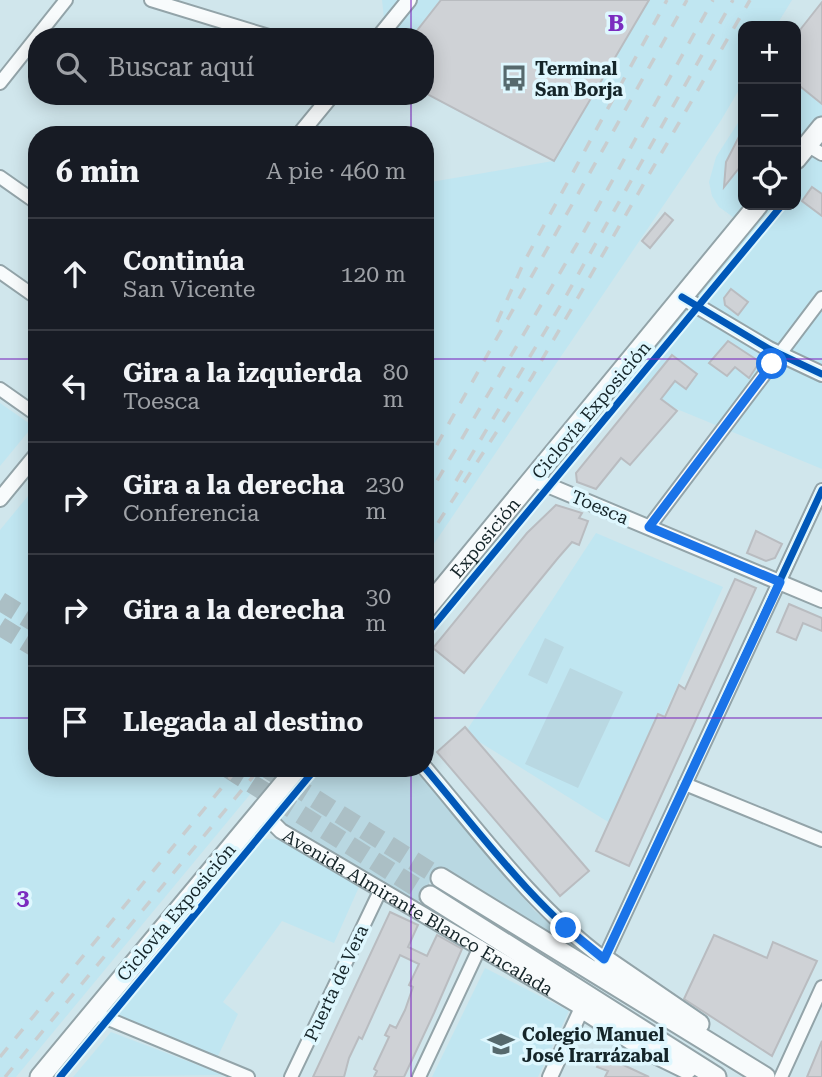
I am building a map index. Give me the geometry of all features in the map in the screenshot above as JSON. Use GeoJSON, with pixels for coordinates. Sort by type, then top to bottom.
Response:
{"type":"FeatureCollection","features":[{"type":"Feature","properties":{"kind":"main road"},"geometry":{"type":"LineString","coordinates":[[808,153],[822,127]]}},
{"type":"Feature","properties":{"kind":"main road","name":"Exposición"},"geometry":{"type":"LineString","coordinates":[[434,599],[754,210]]}},
{"type":"Feature","properties":{"kind":"main road"},"geometry":{"type":"LineString","coordinates":[[40,1077],[290,777]]}},
{"type":"Feature","properties":{"kind":"main road","name":"Avenida Almirante Blanco Encalada"},"geometry":{"type":"LineString","coordinates":[[441,878],[765,1077]]}},
{"type":"Feature","properties":{"kind":"main road","name":"Avenida Almirante Blanco Encalada"},"geometry":{"type":"LineString","coordinates":[[430,896],[716,1077]]}},
{"type":"Feature","properties":{"kind":"main road"},"geometry":{"type":"LineString","coordinates":[[604,959],[694,1020],[732,1057]]}},
{"type":"Feature","properties":{"kind":"main road"},"geometry":{"type":"LineString","coordinates":[[582,1008],[662,1058],[707,1077]]}},
{"type":"Feature","properties":{"kind":"street"},"geometry":{"type":"LineString","coordinates":[[44,28],[66,0]]}},
{"type":"Feature","properties":{"kind":"street"},"geometry":{"type":"LineString","coordinates":[[151,0],[243,28]]}},
{"type":"Feature","properties":{"kind":"street"},"geometry":{"type":"LineString","coordinates":[[386,28],[409,0]]}},
{"type":"Feature","properties":{"kind":"street"},"geometry":{"type":"LineString","coordinates":[[0,83],[28,48]]}},
{"type":"Feature","properties":{"kind":"street"},"geometry":{"type":"LineString","coordinates":[[306,126],[324,105]]}},
{"type":"Feature","properties":{"kind":"street"},"geometry":{"type":"LineString","coordinates":[[0,177],[28,197]]}},
{"type":"Feature","properties":{"kind":"street"},"geometry":{"type":"LineString","coordinates":[[0,272],[28,292]]}},
{"type":"Feature","properties":{"kind":"street"},"geometry":{"type":"LineString","coordinates":[[682,297],[779,355],[822,374]]}},
{"type":"Feature","properties":{"kind":"street"},"geometry":{"type":"LineString","coordinates":[[649,527],[822,298]]}},
{"type":"Feature","properties":{"kind":"street"},"geometry":{"type":"LineString","coordinates":[[0,389],[28,409]]}},
{"type":"Feature","properties":{"kind":"street"},"geometry":{"type":"LineString","coordinates":[[0,499],[28,465]]}},
{"type":"Feature","properties":{"kind":"street","name":"Toesca"},"geometry":{"type":"LineString","coordinates":[[533,479],[822,600]]}},
{"type":"Feature","properties":{"kind":"street"},"geometry":{"type":"LineString","coordinates":[[433,777],[537,899],[578,939],[604,959],[822,490]]}},
{"type":"Feature","properties":{"kind":"street"},"geometry":{"type":"LineString","coordinates":[[685,784],[822,840]]}},
{"type":"Feature","properties":{"kind":"street","name":"Avenida Almirante Blanco Encalada"},"geometry":{"type":"LineString","coordinates":[[267,806],[271,821],[281,831],[582,1008]]}},
{"type":"Feature","properties":{"kind":"street","name":"Puerta de Vera"},"geometry":{"type":"LineString","coordinates":[[291,1077],[380,889]]}},
{"type":"Feature","properties":{"kind":"street"},"geometry":{"type":"LineString","coordinates":[[419,1077],[480,947]]}},
{"type":"Feature","properties":{"kind":"street"},"geometry":{"type":"LineString","coordinates":[[781,1077],[822,987]]}},
{"type":"Feature","properties":{"kind":"street"},"geometry":{"type":"LineString","coordinates":[[550,1077],[582,1008]]}},
{"type":"Feature","properties":{"kind":"street"},"geometry":{"type":"LineString","coordinates":[[94,1013],[248,1077]]}},
{"type":"Feature","properties":{"kind":"shaded area"},"geometry":{"type":"Polygon","coordinates":[[[382,0],[792,0],[779,21],[738,21],[738,91],[434,544],[434,181],[553,161],[434,99],[434,28],[385,28],[382,0]]]}},
{"type":"Feature","properties":{"kind":"shaded area"},"geometry":{"type":"Polygon","coordinates":[[[822,8],[822,469],[621,386],[747,227],[719,207],[712,196],[709,182],[716,157],[738,123],[738,210],[801,210],[801,35],[822,8]]]}},
{"type":"Feature","properties":{"kind":"shaded area"},"geometry":{"type":"Polygon","coordinates":[[[0,403],[28,423],[28,432],[0,466],[0,403]]]}},
{"type":"Feature","properties":{"kind":"shaded area"},"geometry":{"type":"Polygon","coordinates":[[[28,496],[28,777],[265,777],[16,1077],[0,1077],[0,530],[28,496]]]}},
{"type":"Feature","properties":{"kind":"shaded area"},"geometry":{"type":"Polygon","coordinates":[[[596,533],[723,587],[613,825],[465,733],[596,533]]]}},
{"type":"Feature","properties":{"kind":"shaded area"},"geometry":{"type":"Polygon","coordinates":[[[545,638],[564,647],[547,684],[528,675],[545,638]]]}},
{"type":"Feature","properties":{"kind":"shaded area"},"geometry":{"type":"Polygon","coordinates":[[[570,668],[623,692],[578,788],[525,764],[570,668]]]}},
{"type":"Feature","properties":{"kind":"shaded area"},"geometry":{"type":"Polygon","coordinates":[[[297,777],[422,777],[534,910],[580,950],[584,957],[437,870],[416,905],[278,825],[273,810],[297,777]]]}},
{"type":"Feature","properties":{"kind":"shaded area"},"geometry":{"type":"Polygon","coordinates":[[[262,838],[280,840],[359,887],[334,943],[282,921],[223,1002],[238,1014],[217,1058],[116,1017],[262,838]]]}},
{"type":"Feature","properties":{"kind":"shaded area","name":"Colegio Manuel José Irarrázabal"},"geometry":{"type":"Polygon","coordinates":[[[485,968],[569,1011],[538,1077],[432,1077],[485,968]]]}},
{"type":"Feature","properties":{"kind":"shaded area"},"geometry":{"type":"Polygon","coordinates":[[[111,1032],[224,1075],[73,1077],[111,1032]]]}},
{"type":"Feature","properties":{"kind":"building","name":"Terminal San Borja"},"geometry":{"type":"Polygon","coordinates":[[[441,0],[649,0],[554,161],[434,98],[434,28],[419,28],[441,0]]]}},
{"type":"Feature","properties":{"kind":"building"},"geometry":{"type":"Polygon","coordinates":[[[822,2],[822,104],[801,87],[801,29],[822,2]]]}},
{"type":"Feature","properties":{"kind":"building"},"geometry":{"type":"Polygon","coordinates":[[[738,139],[738,169],[724,187],[726,162],[738,139]]]}},
{"type":"Feature","properties":{"kind":"building"},"geometry":{"type":"Polygon","coordinates":[[[812,187],[822,194],[822,216],[802,201],[812,187]]]}},
{"type":"Feature","properties":{"kind":"building"},"geometry":{"type":"Polygon","coordinates":[[[665,213],[673,220],[650,248],[642,241],[665,213]]]}},
{"type":"Feature","properties":{"kind":"building"},"geometry":{"type":"Polygon","coordinates":[[[731,289],[748,302],[738,315],[725,305],[724,298],[731,289]]]}},
{"type":"Feature","properties":{"kind":"building"},"geometry":{"type":"Polygon","coordinates":[[[728,341],[757,360],[757,366],[749,378],[735,367],[727,376],[709,363],[728,341]]]}},
{"type":"Feature","properties":{"kind":"building"},"geometry":{"type":"Polygon","coordinates":[[[672,355],[697,374],[686,389],[675,381],[661,399],[677,411],[630,465],[621,458],[596,489],[577,482],[576,473],[672,355]]]}},
{"type":"Feature","properties":{"kind":"building"},"geometry":{"type":"Polygon","coordinates":[[[556,505],[582,513],[579,518],[588,521],[579,545],[572,542],[464,673],[434,647],[527,533],[556,505]]]}},
{"type":"Feature","properties":{"kind":"building"},"geometry":{"type":"Polygon","coordinates":[[[756,531],[782,544],[775,558],[766,561],[747,553],[756,531]]]}},
{"type":"Feature","properties":{"kind":"building"},"geometry":{"type":"Polygon","coordinates":[[[735,579],[756,588],[629,866],[596,851],[658,714],[665,717],[679,685],[685,689],[735,579]]]}},
{"type":"Feature","properties":{"kind":"building"},"geometry":{"type":"Polygon","coordinates":[[[789,604],[822,618],[822,631],[803,623],[796,640],[777,632],[789,604]]]}},
{"type":"Feature","properties":{"kind":"building"},"geometry":{"type":"Polygon","coordinates":[[[465,727],[589,871],[560,896],[437,752],[465,727]]]}},
{"type":"Feature","properties":{"kind":"building"},"geometry":{"type":"Polygon","coordinates":[[[390,912],[418,925],[408,947],[427,956],[437,935],[462,949],[434,1013],[404,1077],[374,1077],[377,1071],[374,1069],[389,1037],[385,1035],[390,1025],[396,1028],[405,1010],[413,987],[409,985],[419,964],[400,955],[362,1039],[359,1037],[349,1058],[344,1077],[313,1077],[390,912]]]}},
{"type":"Feature","properties":{"kind":"building"},"geometry":{"type":"Polygon","coordinates":[[[714,935],[767,958],[773,942],[817,961],[772,1056],[684,999],[714,935]]]}},
{"type":"Feature","properties":{"kind":"building"},"geometry":{"type":"Polygon","coordinates":[[[822,1041],[822,1077],[807,1077],[822,1041]]]}},
{"type":"Feature","properties":{"kind":"building"},"geometry":{"type":"Polygon","coordinates":[[[602,1055],[649,1077],[605,1077],[608,1071],[597,1067],[602,1055]]]}},
{"type":"Feature","properties":{"kind":"tunnel"},"geometry":{"type":"LineString","coordinates":[[0,601],[28,618]]}},
{"type":"Feature","properties":{"kind":"tunnel"},"geometry":{"type":"LineString","coordinates":[[0,626],[28,643]]}},
{"type":"Feature","properties":{"kind":"tunnel"},"geometry":{"type":"LineString","coordinates":[[241,777],[430,896]]}},
{"type":"Feature","properties":{"kind":"tunnel"},"geometry":{"type":"LineString","coordinates":[[280,777],[441,878]]}},
{"type":"Feature","properties":{"kind":"railway"},"geometry":{"type":"LineString","coordinates":[[497,322],[524,262],[667,0]]}},
{"type":"Feature","properties":{"kind":"railway"},"geometry":{"type":"LineString","coordinates":[[434,450],[687,0]]}},
{"type":"Feature","properties":{"kind":"railway"},"geometry":{"type":"LineString","coordinates":[[434,486],[577,244],[713,0]]}},
{"type":"Feature","properties":{"kind":"railway"},"geometry":{"type":"LineString","coordinates":[[456,481],[566,296],[733,0]]}},
{"type":"Feature","properties":{"kind":"railway"},"geometry":{"type":"LineString","coordinates":[[434,529],[532,377],[750,0]]}},
{"type":"Feature","properties":{"kind":"railway"},"geometry":{"type":"LineString","coordinates":[[0,1057],[231,777]]}},
{"type":"Feature","properties":{"kind":"railway"},"geometry":{"type":"LineString","coordinates":[[5,1077],[253,777]]}},
{"type":"Feature","properties":{"kind":"cycle path","name":"Ciclovía Exposición"},"geometry":{"type":"LineString","coordinates":[[434,625],[778,210]]}},
{"type":"Feature","properties":{"kind":"cycle path"},"geometry":{"type":"LineString","coordinates":[[682,297],[769,349],[822,374]]}},
{"type":"Feature","properties":{"kind":"cycle path"},"geometry":{"type":"LineString","coordinates":[[432,777],[531,893],[554,917],[604,959],[822,490]]}},
{"type":"Feature","properties":{"kind":"cycle path","name":"Ciclovía Exposición"},"geometry":{"type":"LineString","coordinates":[[60,1077],[309,777]]}},
{"type":"Feature","properties":{"kind":"place","name":"Terminal San Borja"},"geometry":{"type":"Point","coordinates":[514,78]}},
{"type":"Feature","properties":{"kind":"place","name":"Colegio Manuel José Irarrázabal"},"geometry":{"type":"Point","coordinates":[501,1044]}},
{"type":"Feature","properties":{"kind":"route"},"geometry":{"type":"LineString","coordinates":[[566,928],[604,959],[780,582],[649,527],[772,364]]}}]}
